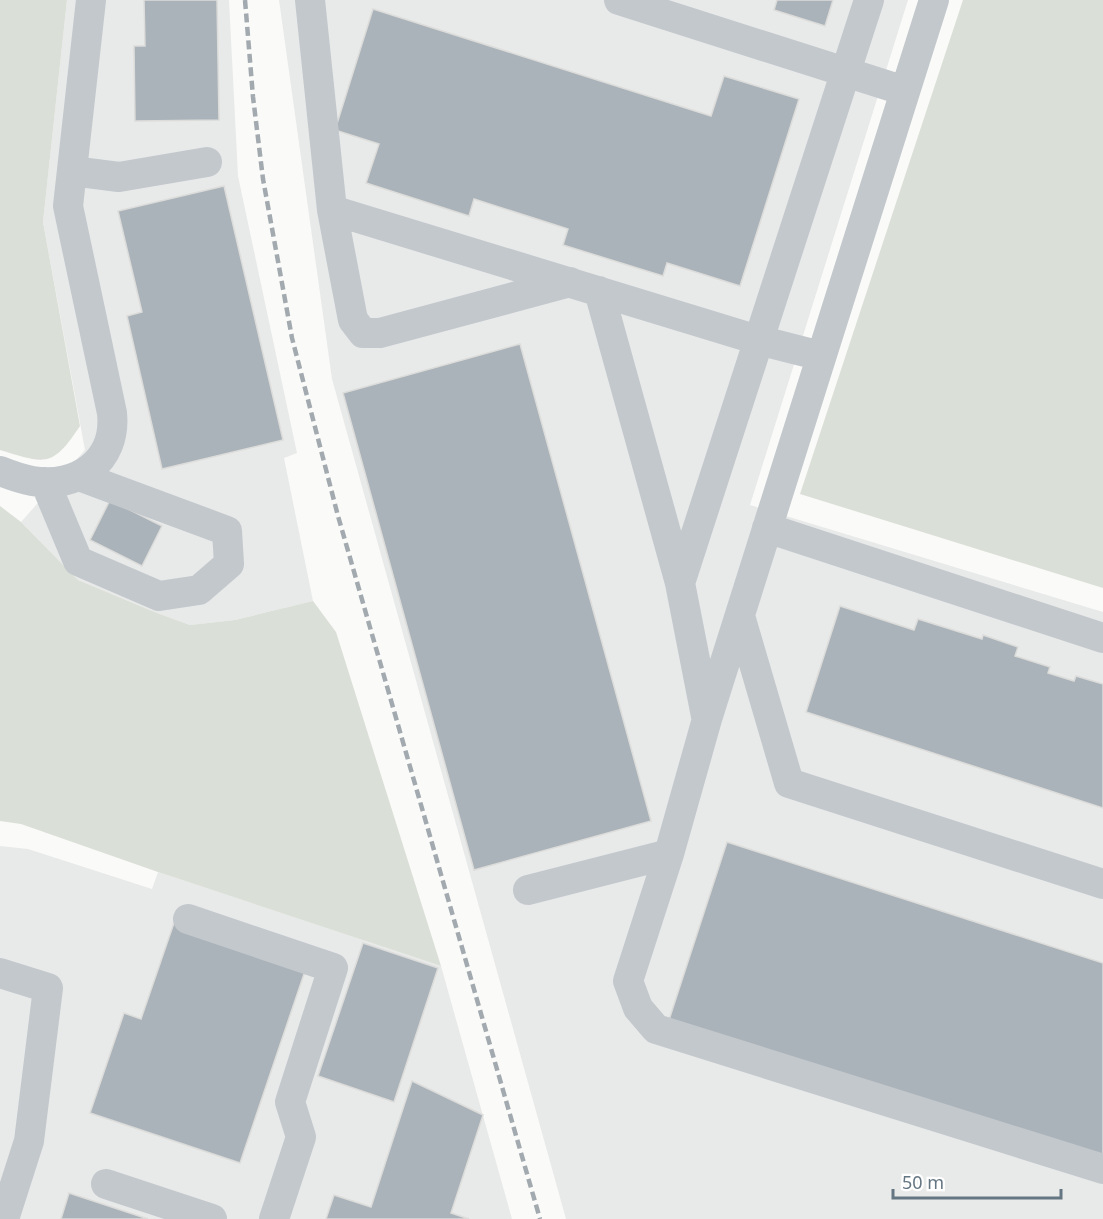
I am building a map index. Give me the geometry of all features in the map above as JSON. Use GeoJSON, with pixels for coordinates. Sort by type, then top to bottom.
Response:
{"type":"FeatureCollection","features":[{"type":"Feature","properties":{"kind":"lane"},"geometry":{"type":"LineString","coordinates":[[0,471],[33,481],[45,482],[79,476],[102,458],[114,429],[68,206],[92,0]]}},
{"type":"Feature","properties":{"kind":"lane"},"geometry":{"type":"LineString","coordinates":[[310,0],[332,210],[353,320],[363,333],[380,333],[570,282]]}},
{"type":"Feature","properties":{"kind":"lane"},"geometry":{"type":"LineString","coordinates":[[619,0],[905,91]]}},
{"type":"Feature","properties":{"kind":"lane"},"geometry":{"type":"LineString","coordinates":[[680,583],[869,0]]}},
{"type":"Feature","properties":{"kind":"lane"},"geometry":{"type":"LineString","coordinates":[[934,0],[707,719],[669,854],[628,981],[638,1008],[656,1029],[1103,1169]]}},
{"type":"Feature","properties":{"kind":"lane"},"geometry":{"type":"LineString","coordinates":[[72,171],[119,177],[207,162]]}},
{"type":"Feature","properties":{"kind":"lane"},"geometry":{"type":"LineString","coordinates":[[332,210],[758,340],[821,356]]}},
{"type":"Feature","properties":{"kind":"lane"},"geometry":{"type":"LineString","coordinates":[[598,291],[680,583],[707,719]]}},
{"type":"Feature","properties":{"kind":"lane"},"geometry":{"type":"LineString","coordinates":[[45,482],[78,561],[159,596],[199,590],[229,564],[227,531],[79,476]]}},
{"type":"Feature","properties":{"kind":"lane"},"geometry":{"type":"LineString","coordinates":[[767,528],[1103,638]]}},
{"type":"Feature","properties":{"kind":"lane"},"geometry":{"type":"LineString","coordinates":[[740,616],[789,783],[1103,884]]}},
{"type":"Feature","properties":{"kind":"lane"},"geometry":{"type":"LineString","coordinates":[[528,890],[669,854]]}},
{"type":"Feature","properties":{"kind":"lane"},"geometry":{"type":"LineString","coordinates":[[188,919],[333,968],[290,1102],[301,1137],[274,1219]]}},
{"type":"Feature","properties":{"kind":"lane"},"geometry":{"type":"LineString","coordinates":[[0,973],[48,988],[29,1141],[4,1219]]}},
{"type":"Feature","properties":{"kind":"lane"},"geometry":{"type":"LineString","coordinates":[[106,1184],[212,1219]]}},
{"type":"Feature","properties":{"kind":"shaded area"},"geometry":{"type":"Polygon","coordinates":[[[0,0],[67,0],[43,222],[80,426],[55,456],[38,460],[0,450],[0,0]]]}},
{"type":"Feature","properties":{"kind":"shaded area"},"geometry":{"type":"Polygon","coordinates":[[[67,0],[229,0],[238,176],[297,453],[284,458],[313,601],[235,620],[190,625],[78,580],[21,522],[85,450],[43,222],[67,0]]]}},
{"type":"Feature","properties":{"kind":"shaded area"},"geometry":{"type":"Polygon","coordinates":[[[279,0],[908,0],[750,505],[1103,612],[1103,1219],[566,1219],[332,379],[279,0]]]}},
{"type":"Feature","properties":{"kind":"shaded area"},"geometry":{"type":"Polygon","coordinates":[[[963,0],[1103,0],[1103,588],[800,494],[963,0]]]}},
{"type":"Feature","properties":{"kind":"shaded area"},"geometry":{"type":"Polygon","coordinates":[[[0,506],[21,522],[78,580],[190,625],[235,620],[313,601],[336,632],[441,966],[21,824],[0,821],[0,506]]]}},
{"type":"Feature","properties":{"kind":"shaded area"},"geometry":{"type":"Polygon","coordinates":[[[0,846],[28,849],[152,889],[158,872],[441,966],[512,1219],[0,1219],[0,846]]]}},
{"type":"Feature","properties":{"kind":"building"},"geometry":{"type":"Polygon","coordinates":[[[144,0],[217,0],[219,120],[135,121],[134,46],[145,46],[144,0]]]}},
{"type":"Feature","properties":{"kind":"building"},"geometry":{"type":"Polygon","coordinates":[[[777,0],[833,0],[825,26],[774,10],[777,0]]]}},
{"type":"Feature","properties":{"kind":"building"},"geometry":{"type":"Polygon","coordinates":[[[373,9],[711,116],[724,76],[799,99],[740,286],[667,263],[663,276],[563,245],[568,229],[474,199],[469,216],[366,183],[379,144],[335,130],[373,9]]]}},
{"type":"Feature","properties":{"kind":"building"},"geometry":{"type":"Polygon","coordinates":[[[224,186],[283,440],[162,469],[127,316],[142,312],[118,211],[224,186]]]}},
{"type":"Feature","properties":{"kind":"building"},"geometry":{"type":"Polygon","coordinates":[[[520,344],[651,821],[474,870],[343,393],[520,344]]]}},
{"type":"Feature","properties":{"kind":"building"},"geometry":{"type":"Polygon","coordinates":[[[110,500],[162,526],[142,566],[90,540],[110,500]]]}},
{"type":"Feature","properties":{"kind":"building"},"geometry":{"type":"Polygon","coordinates":[[[840,606],[914,630],[918,619],[982,639],[983,635],[1018,647],[1015,656],[1050,667],[1048,673],[1074,681],[1076,676],[1103,684],[1103,808],[806,712],[840,606]]]}},
{"type":"Feature","properties":{"kind":"building"},"geometry":{"type":"Polygon","coordinates":[[[727,842],[1103,963],[1103,1157],[669,1020],[727,842]]]}},
{"type":"Feature","properties":{"kind":"building"},"geometry":{"type":"Polygon","coordinates":[[[174,923],[306,968],[240,1163],[90,1113],[124,1013],[141,1019],[174,923]]]}},
{"type":"Feature","properties":{"kind":"building"},"geometry":{"type":"Polygon","coordinates":[[[363,943],[438,968],[394,1102],[318,1076],[363,943]]]}},
{"type":"Feature","properties":{"kind":"building"},"geometry":{"type":"Polygon","coordinates":[[[412,1081],[483,1115],[451,1213],[469,1219],[326,1219],[334,1195],[371,1207],[412,1081]]]}},
{"type":"Feature","properties":{"kind":"building"},"geometry":{"type":"Polygon","coordinates":[[[69,1193],[148,1219],[61,1219],[69,1193]]]}},
{"type":"Feature","properties":{"kind":"railway"},"geometry":{"type":"LineString","coordinates":[[245,0],[263,179],[292,338],[338,516],[540,1219]]}}]}
